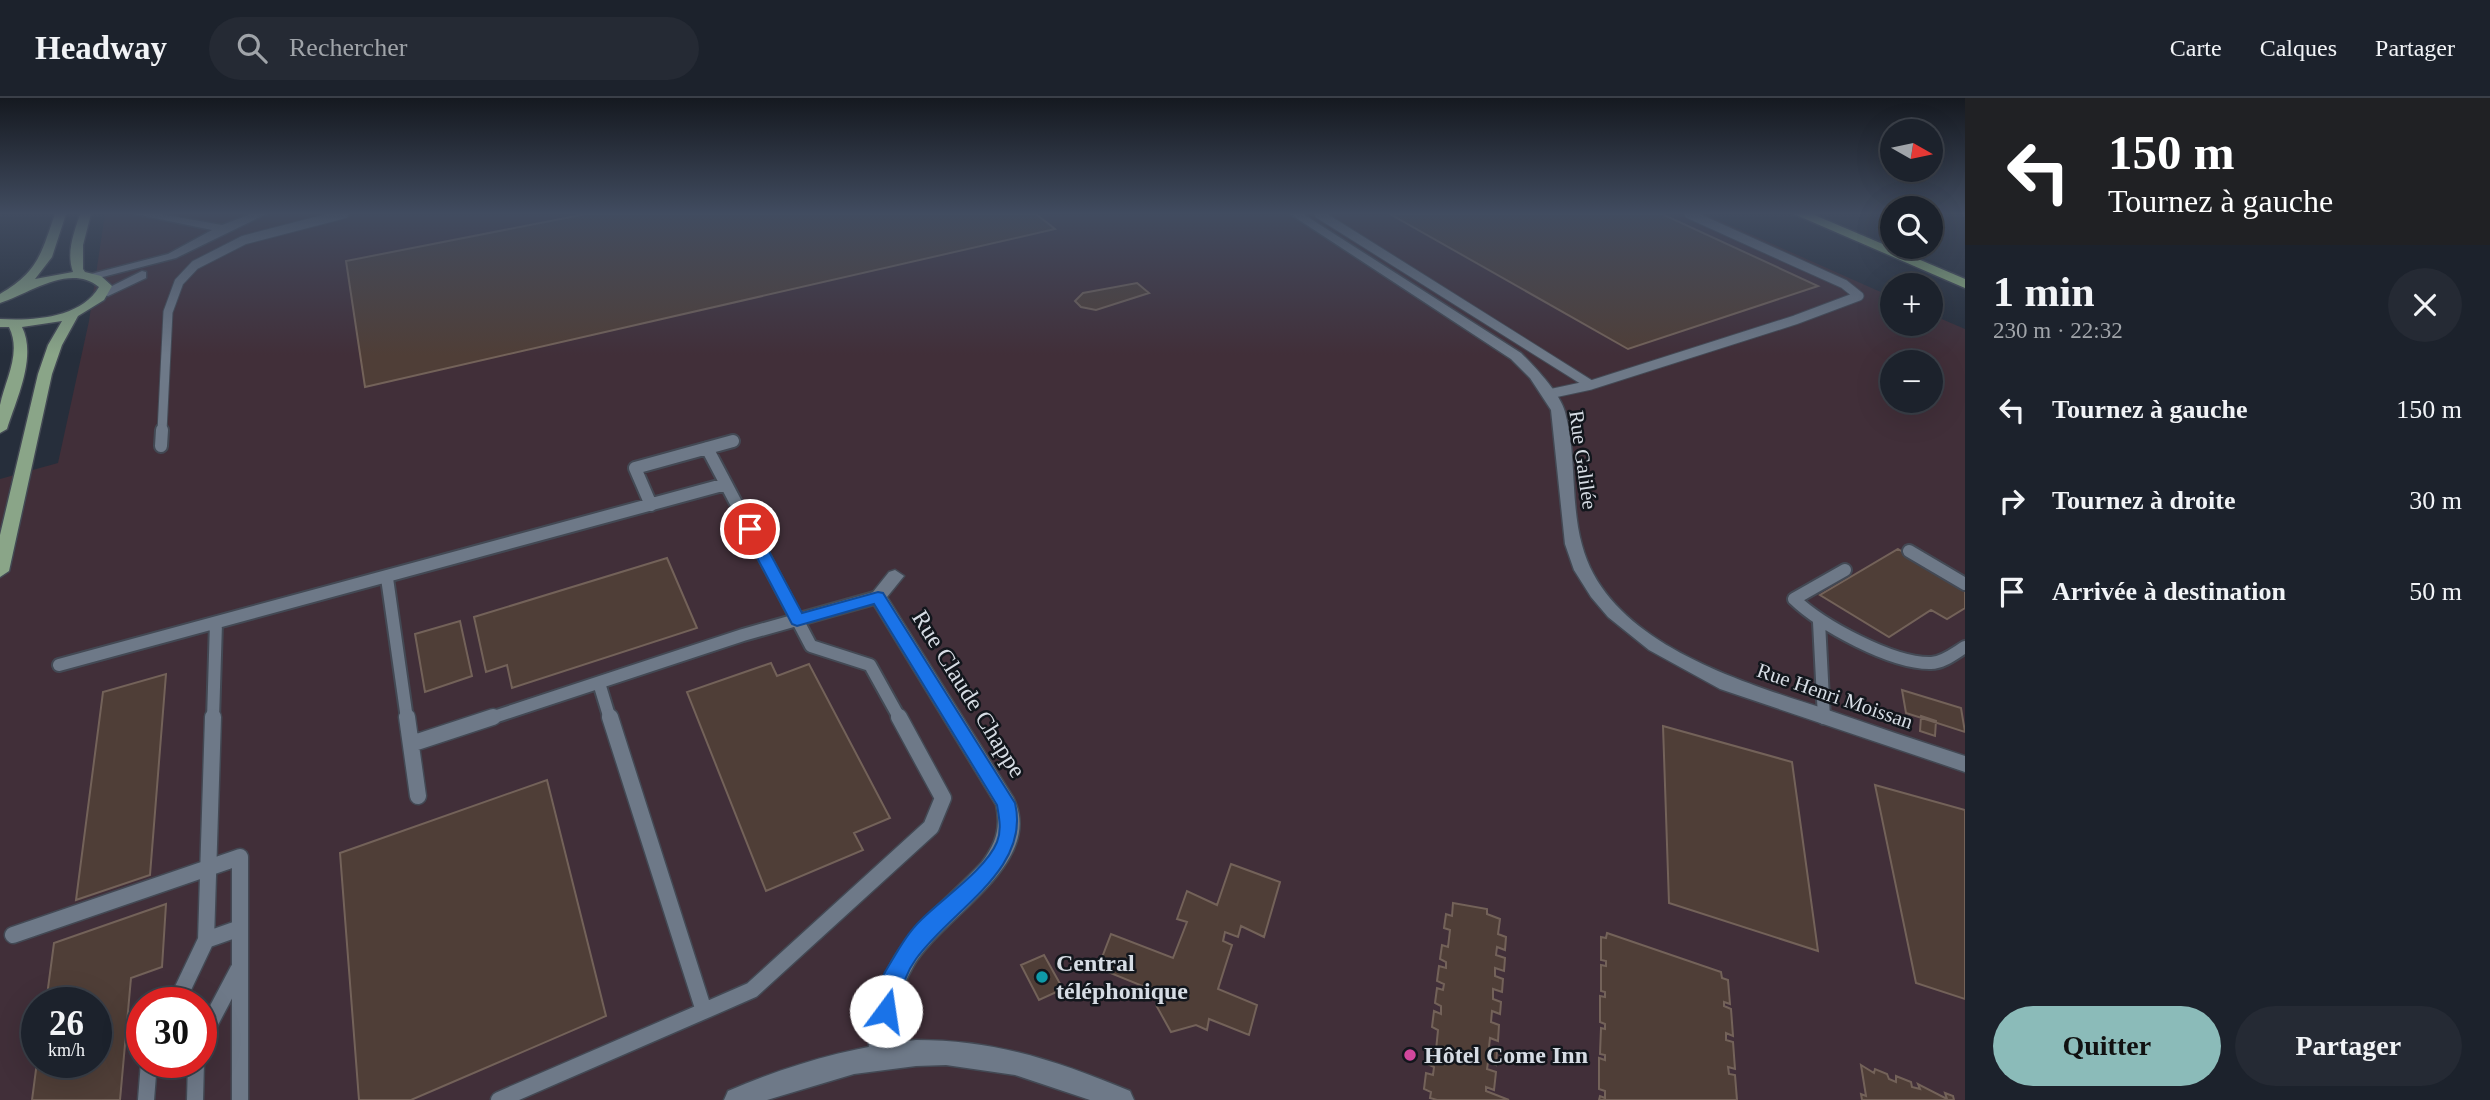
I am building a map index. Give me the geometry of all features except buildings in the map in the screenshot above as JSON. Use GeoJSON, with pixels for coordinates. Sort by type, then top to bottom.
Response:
{"type":"FeatureCollection","features":[{"type":"Feature","properties":{"kind":"highway"},"geometry":{"type":"LineString","coordinates":[[1910,261],[1965,284]]}},
{"type":"Feature","properties":{"kind":"highway"},"geometry":{"type":"LineString","coordinates":[[1939,261],[1965,271]]}},
{"type":"Feature","properties":{"kind":"main road"},"geometry":{"type":"LineString","coordinates":[[23,286],[43,261]]}},
{"type":"Feature","properties":{"kind":"main road"},"geometry":{"type":"LineString","coordinates":[[75,261],[81,276]]}},
{"type":"Feature","properties":{"kind":"main road"},"geometry":{"type":"LineString","coordinates":[[0,299],[23,286],[63,276],[95,278],[106,286],[104,293],[73,313],[32,324],[7,324]]}},
{"type":"Feature","properties":{"kind":"main road"},"geometry":{"type":"LineString","coordinates":[[0,571],[45,374],[55,345],[73,313]]}},
{"type":"Feature","properties":{"kind":"main road"},"geometry":{"type":"LineString","coordinates":[[0,429],[20,356],[22,338],[7,324]]}},
{"type":"Feature","properties":{"kind":"street"},"geometry":{"type":"LineString","coordinates":[[95,278],[155,261]]}},
{"type":"Feature","properties":{"kind":"street"},"geometry":{"type":"LineString","coordinates":[[104,293],[166,261]]}},
{"type":"Feature","properties":{"kind":"street","name":"Rue Galilée"},"geometry":{"type":"LineString","coordinates":[[1368,261],[1516,356],[1549,394],[1560,425],[1573,544],[1579,565],[1592,588],[1639,636],[1691,667]]}},
{"type":"Feature","properties":{"kind":"street"},"geometry":{"type":"LineString","coordinates":[[878,597],[895,576]]}},
{"type":"Feature","properties":{"kind":"street","name":"Rue Claude Chappe"},"geometry":{"type":"LineString","coordinates":[[878,597],[1006,803],[1010,823],[1007,843],[995,863],[927,928],[906,955],[889,987],[880,1056]]}},
{"type":"Feature","properties":{"kind":"street","name":"Rue Henri Moissan"},"geometry":{"type":"LineString","coordinates":[[1691,667],[1727,684],[1965,764]]}},
{"type":"Feature","properties":{"kind":"street"},"geometry":{"type":"LineString","coordinates":[[737,1100],[804,1073],[880,1056],[978,1055],[1062,1075],[1121,1100]]}},
{"type":"Feature","properties":{"kind":"lane"},"geometry":{"type":"LineString","coordinates":[[161,446],[170,301],[181,279],[205,261]]}},
{"type":"Feature","properties":{"kind":"lane"},"geometry":{"type":"LineString","coordinates":[[1393,261],[1591,385]]}},
{"type":"Feature","properties":{"kind":"lane"},"geometry":{"type":"LineString","coordinates":[[1549,394],[1591,385],[1795,320],[1818,309],[1845,303],[1859,296],[1844,284],[1793,261]]}},
{"type":"Feature","properties":{"kind":"lane"},"geometry":{"type":"LineString","coordinates":[[651,505],[635,468],[733,442]]}},
{"type":"Feature","properties":{"kind":"lane"},"geometry":{"type":"LineString","coordinates":[[499,1100],[752,990],[931,827],[943,799],[870,665],[811,646],[707,448]]}},
{"type":"Feature","properties":{"kind":"lane"},"geometry":{"type":"LineString","coordinates":[[59,665],[726,484]]}},
{"type":"Feature","properties":{"kind":"lane"},"geometry":{"type":"LineString","coordinates":[[1909,551],[1965,584]]}},
{"type":"Feature","properties":{"kind":"lane"},"geometry":{"type":"LineString","coordinates":[[1845,570],[1794,599],[1819,622],[1923,663],[1937,662],[1965,647]]}},
{"type":"Feature","properties":{"kind":"lane"},"geometry":{"type":"LineString","coordinates":[[387,578],[418,796]]}},
{"type":"Feature","properties":{"kind":"lane"},"geometry":{"type":"LineString","coordinates":[[411,744],[599,683],[740,629],[797,620],[878,597]]}},
{"type":"Feature","properties":{"kind":"lane"},"geometry":{"type":"LineString","coordinates":[[1819,622],[1824,718]]}},
{"type":"Feature","properties":{"kind":"lane"},"geometry":{"type":"LineString","coordinates":[[184,987],[206,940],[216,623]]}},
{"type":"Feature","properties":{"kind":"lane"},"geometry":{"type":"LineString","coordinates":[[599,683],[704,1011]]}},
{"type":"Feature","properties":{"kind":"lane"},"geometry":{"type":"LineString","coordinates":[[13,935],[240,856],[240,1100]]}},
{"type":"Feature","properties":{"kind":"lane"},"geometry":{"type":"LineString","coordinates":[[206,940],[240,928]]}},
{"type":"Feature","properties":{"kind":"lane"},"geometry":{"type":"LineString","coordinates":[[217,1010],[240,966]]}},
{"type":"Feature","properties":{"kind":"lane"},"geometry":{"type":"LineString","coordinates":[[146,1100],[148,1078]]}},
{"type":"Feature","properties":{"kind":"lane"},"geometry":{"type":"LineString","coordinates":[[195,1100],[196,1078]]}},
{"type":"Feature","properties":{"kind":"shaded area"},"geometry":{"type":"Polygon","coordinates":[[[98,261],[1810,261],[1880,292],[1880,336],[1943,336],[1943,320],[1965,329],[1965,1100],[0,1100],[0,479],[58,463],[89,321],[98,261]]]}},
{"type":"Feature","properties":{"kind":"place","name":"Central téléphonique"},"geometry":{"type":"Point","coordinates":[1042,977]}},
{"type":"Feature","properties":{"kind":"place","name":"Hôtel Come Inn"},"geometry":{"type":"Point","coordinates":[1410,1055]}},
{"type":"Feature","properties":{"kind":"route"},"geometry":{"type":"LineString","coordinates":[[750,529],[797,620],[878,597],[1006,803],[1010,823],[1007,843],[995,863],[927,928],[906,955],[889,987],[886,1011]]}}]}
